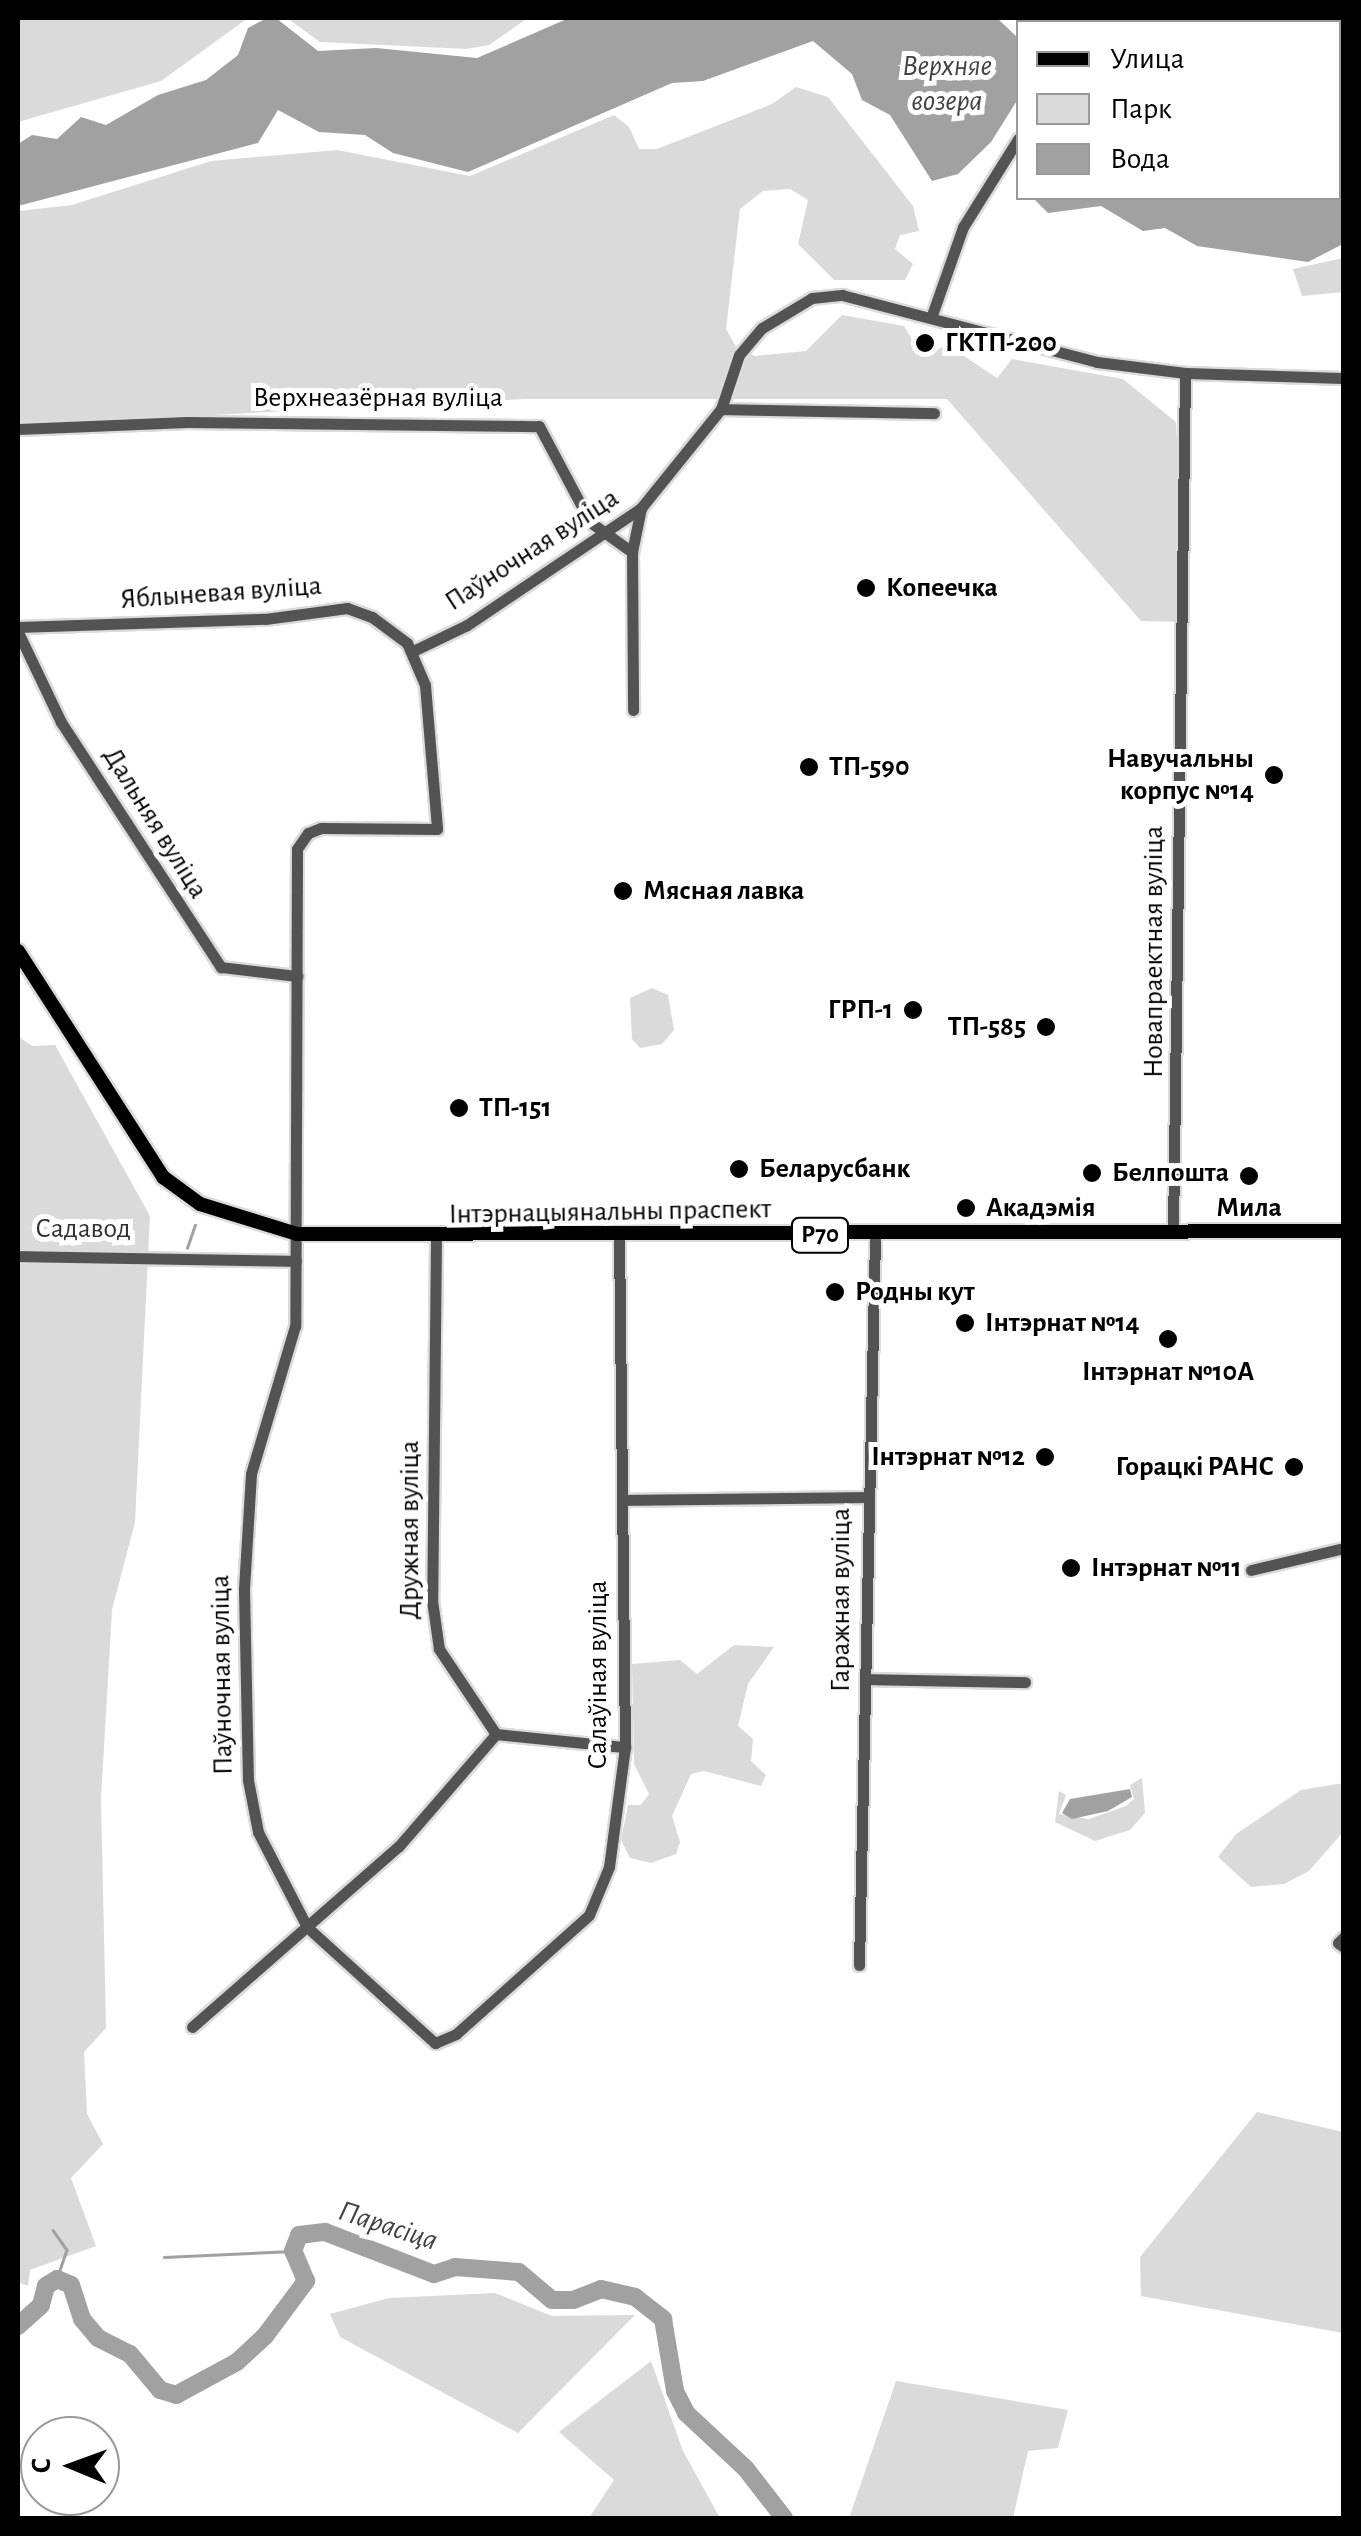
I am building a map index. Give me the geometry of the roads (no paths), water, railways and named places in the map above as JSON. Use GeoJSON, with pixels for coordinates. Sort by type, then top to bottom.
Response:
{"type":"FeatureCollection","features":[{"type":"Feature","properties":{"kind":"main road","name":"Р70"},"geometry":{"type":"LineString","coordinates":[[18,951],[163,1177],[200,1204],[296,1234]]}},
{"type":"Feature","properties":{"kind":"main road","name":"Інтэрнацыянальны праспект"},"geometry":{"type":"LineString","coordinates":[[296,1234],[436,1238],[1344,1231]]}},
{"type":"Feature","properties":{"kind":"street"},"geometry":{"type":"LineString","coordinates":[[932,316],[964,228],[1016,142]]}},
{"type":"Feature","properties":{"kind":"street"},"geometry":{"type":"LineString","coordinates":[[934,413],[721,409],[739,355],[762,328],[812,298],[868,297],[1064,356],[1185,373],[1344,378]]}},
{"type":"Feature","properties":{"kind":"street","name":"Новапраектная вуліца"},"geometry":{"type":"LineString","coordinates":[[1173,1232],[1185,373]]}},
{"type":"Feature","properties":{"kind":"street","name":"Паўночная вуліца"},"geometry":{"type":"LineString","coordinates":[[414,651],[468,625],[642,508],[721,409]]}},
{"type":"Feature","properties":{"kind":"street","name":"Верхнеазёрная вуліца"},"geometry":{"type":"LineString","coordinates":[[18,429],[187,422],[538,426],[576,501],[602,536],[632,552]]}},
{"type":"Feature","properties":{"kind":"street"},"geometry":{"type":"LineString","coordinates":[[632,710],[632,552],[642,508]]}},
{"type":"Feature","properties":{"kind":"street","name":"Яблыневая вуліца"},"geometry":{"type":"LineString","coordinates":[[18,630],[265,620],[347,608],[372,616],[414,651]]}},
{"type":"Feature","properties":{"kind":"street","name":"Дальняя вуліца"},"geometry":{"type":"LineString","coordinates":[[18,630],[61,722],[220,967],[297,976]]}},
{"type":"Feature","properties":{"kind":"street"},"geometry":{"type":"LineString","coordinates":[[296,1234],[297,849],[308,833],[327,827],[437,830],[432,726],[414,651]]}},
{"type":"Feature","properties":{"kind":"street","name":"Паўночная вуліца"},"geometry":{"type":"LineString","coordinates":[[296,1234],[292,1350],[268,1408],[246,1498],[246,1748],[258,1832],[306,1927],[409,2022],[444,2043]]}},
{"type":"Feature","properties":{"kind":"street","name":"Гаражная вуліца"},"geometry":{"type":"LineString","coordinates":[[859,1966],[866,1497],[875,1234]]}},
{"type":"Feature","properties":{"kind":"street","name":"Салаўіная вуліца"},"geometry":{"type":"LineString","coordinates":[[444,2043],[589,1915],[609,1867],[625,1747],[619,1237]]}},
{"type":"Feature","properties":{"kind":"street","name":"Дружная вуліца"},"geometry":{"type":"LineString","coordinates":[[436,1238],[433,1626],[455,1678],[496,1734]]}},
{"type":"Feature","properties":{"kind":"street"},"geometry":{"type":"LineString","coordinates":[[18,1256],[296,1261]]}},
{"type":"Feature","properties":{"kind":"street"},"geometry":{"type":"LineString","coordinates":[[622,1500],[866,1497]]}},
{"type":"Feature","properties":{"kind":"street"},"geometry":{"type":"LineString","coordinates":[[1251,1570],[1344,1548]]}},
{"type":"Feature","properties":{"kind":"street"},"geometry":{"type":"LineString","coordinates":[[866,1678],[1025,1682]]}},
{"type":"Feature","properties":{"kind":"street"},"geometry":{"type":"LineString","coordinates":[[192,2027],[399,1846],[496,1734],[625,1747]]}},
{"type":"Feature","properties":{"kind":"water","name":"Верхняе возера"},"geometry":{"type":"Polygon","coordinates":[[[267,18],[276,18],[318,51],[376,48],[477,58],[569,18],[997,18],[1016,36],[1016,102],[991,142],[958,174],[932,181],[890,115],[862,100],[852,74],[813,41],[703,81],[672,83],[468,172],[393,153],[365,135],[319,132],[278,110],[258,143],[18,206],[18,144],[32,135],[57,139],[81,117],[106,125],[158,95],[206,80],[238,55],[248,28],[267,18]]]}},
{"type":"Feature","properties":{"kind":"water"},"geometry":{"type":"Polygon","coordinates":[[[1343,164],[1343,244],[1308,262],[1197,246],[1165,228],[1143,231],[1101,206],[1048,213],[1035,200],[1341,200],[1343,164]]]}},
{"type":"Feature","properties":{"kind":"water"},"geometry":{"type":"Polygon","coordinates":[[[1130,1789],[1132,1797],[1108,1811],[1072,1819],[1062,1813],[1070,1799],[1130,1789]]]}},
{"type":"Feature","properties":{"kind":"waterway"},"geometry":{"type":"LineString","coordinates":[[187,1248],[195,1225]]}},
{"type":"Feature","properties":{"kind":"waterway"},"geometry":{"type":"LineString","coordinates":[[53,2230],[67,2250],[57,2279]]}},
{"type":"Feature","properties":{"kind":"waterway","name":"Парасіца"},"geometry":{"type":"LineString","coordinates":[[18,2326],[41,2305],[46,2286],[57,2279],[71,2285],[82,2319],[98,2338],[130,2354],[160,2390],[176,2395],[237,2362],[265,2336],[306,2281],[293,2251],[299,2235],[325,2232],[434,2274],[455,2267],[519,2272],[552,2300],[573,2300],[601,2289],[635,2297],[663,2319],[675,2391],[686,2413],[746,2469],[784,2518]]}},
{"type":"Feature","properties":{"kind":"waterway"},"geometry":{"type":"LineString","coordinates":[[164,2257],[293,2251]]}},
{"type":"Feature","properties":{"kind":"place","name":"ГКТП-200"},"geometry":{"type":"Point","coordinates":[925,343]}},
{"type":"Feature","properties":{"kind":"place","name":"Копеечка"},"geometry":{"type":"Point","coordinates":[866,588]}},
{"type":"Feature","properties":{"kind":"place","name":"ТП-590"},"geometry":{"type":"Point","coordinates":[809,767]}},
{"type":"Feature","properties":{"kind":"place","name":"Навучальны корпус №14"},"geometry":{"type":"Point","coordinates":[1274,775]}},
{"type":"Feature","properties":{"kind":"place","name":"Мясная лавка"},"geometry":{"type":"Point","coordinates":[623,891]}},
{"type":"Feature","properties":{"kind":"place","name":"ГРП-1"},"geometry":{"type":"Point","coordinates":[913,1010]}},
{"type":"Feature","properties":{"kind":"place","name":"ТП-585"},"geometry":{"type":"Point","coordinates":[1046,1027]}},
{"type":"Feature","properties":{"kind":"place","name":"ТП-151"},"geometry":{"type":"Point","coordinates":[459,1108]}},
{"type":"Feature","properties":{"kind":"place","name":"Беларусбанк"},"geometry":{"type":"Point","coordinates":[739,1169]}},
{"type":"Feature","properties":{"kind":"place","name":"Белпошта"},"geometry":{"type":"Point","coordinates":[1092,1173]}},
{"type":"Feature","properties":{"kind":"place","name":"Мила"},"geometry":{"type":"Point","coordinates":[1249,1176]}},
{"type":"Feature","properties":{"kind":"place","name":"Акадэмія"},"geometry":{"type":"Point","coordinates":[966,1208]}},
{"type":"Feature","properties":{"kind":"place","name":"Родны кут"},"geometry":{"type":"Point","coordinates":[835,1292]}},
{"type":"Feature","properties":{"kind":"place","name":"Інтэрнат №14"},"geometry":{"type":"Point","coordinates":[965,1323]}},
{"type":"Feature","properties":{"kind":"place","name":"Інтэрнат №10А"},"geometry":{"type":"Point","coordinates":[1168,1339]}},
{"type":"Feature","properties":{"kind":"place","name":"Інтэрнат №12"},"geometry":{"type":"Point","coordinates":[1045,1457]}},
{"type":"Feature","properties":{"kind":"place","name":"Горацкі РАНС"},"geometry":{"type":"Point","coordinates":[1294,1467]}},
{"type":"Feature","properties":{"kind":"place","name":"Інтэрнат №11"},"geometry":{"type":"Point","coordinates":[1071,1568]}},
{"type":"Feature","properties":{"kind":"park label","name":"Садавод"},"geometry":{"type":"Point","coordinates":[83,1229]}}]}
